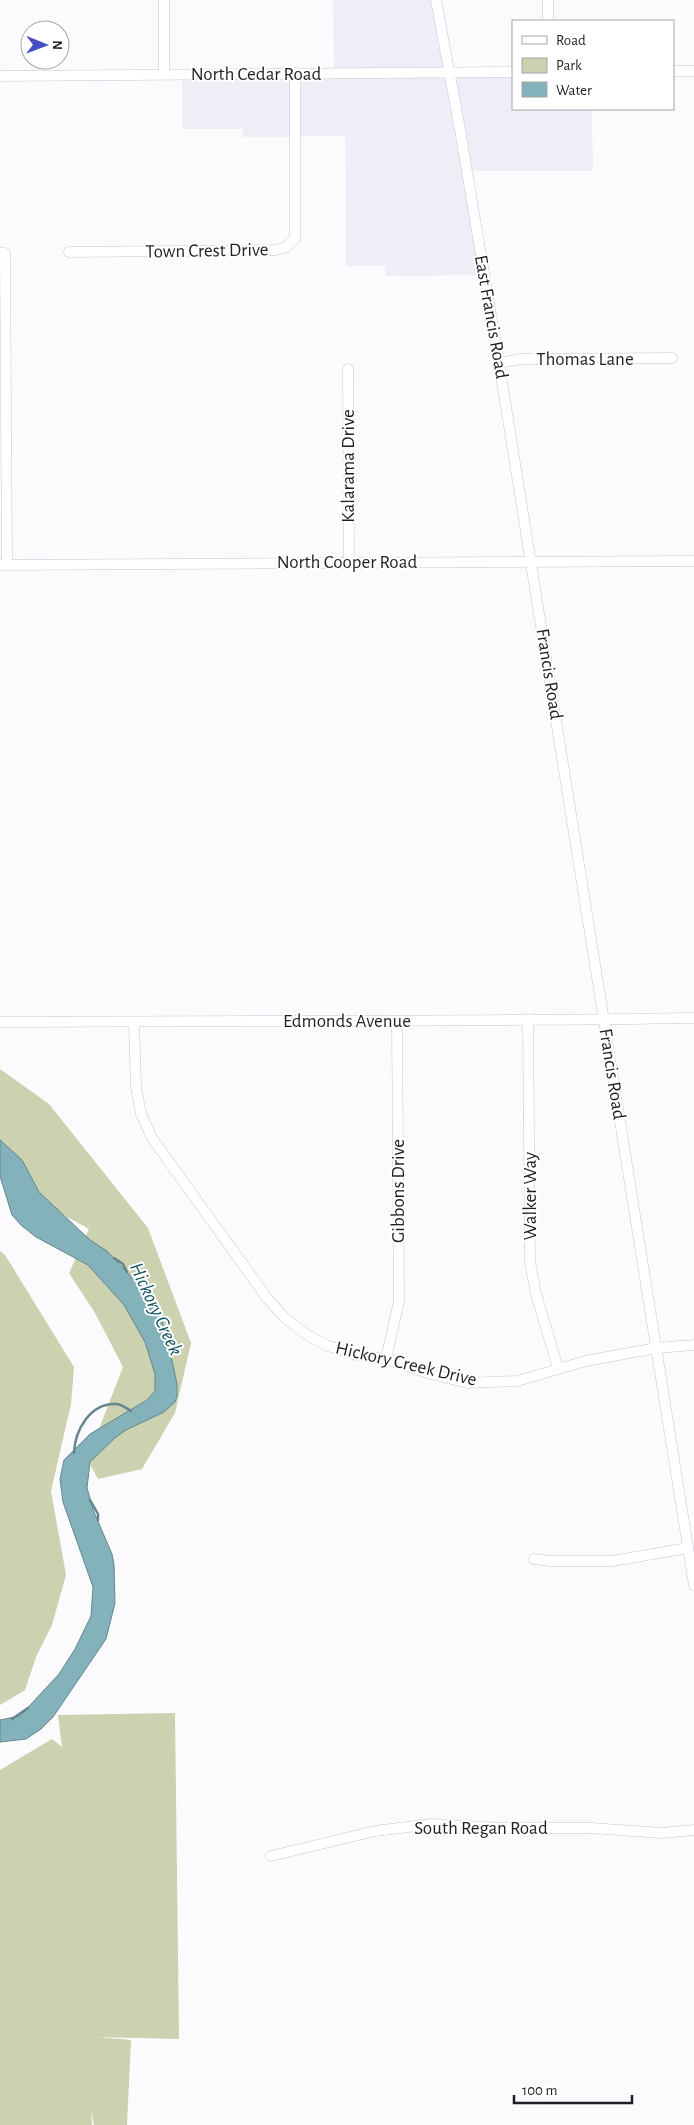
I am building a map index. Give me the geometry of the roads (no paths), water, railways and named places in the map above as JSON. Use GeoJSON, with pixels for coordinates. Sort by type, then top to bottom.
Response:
{"type":"FeatureCollection","features":[{"type":"Feature","properties":{"kind":"street"},"geometry":{"type":"LineString","coordinates":[[164,0],[164,74]]}},
{"type":"Feature","properties":{"kind":"street","name":"East Francis Road"},"geometry":{"type":"LineString","coordinates":[[436,0],[459,124],[531,562]]}},
{"type":"Feature","properties":{"kind":"street"},"geometry":{"type":"LineString","coordinates":[[548,0],[548,20]]}},
{"type":"Feature","properties":{"kind":"street","name":"North Cedar Road"},"geometry":{"type":"LineString","coordinates":[[0,76],[512,72]]}},
{"type":"Feature","properties":{"kind":"street"},"geometry":{"type":"LineString","coordinates":[[674,72],[694,72]]}},
{"type":"Feature","properties":{"kind":"street","name":"Town Crest Drive"},"geometry":{"type":"LineString","coordinates":[[69,252],[276,250],[286,247],[295,239],[295,73]]}},
{"type":"Feature","properties":{"kind":"street"},"geometry":{"type":"LineString","coordinates":[[0,253],[5,253],[4,564]]}},
{"type":"Feature","properties":{"kind":"street","name":"Thomas Lane"},"geometry":{"type":"LineString","coordinates":[[499,363],[521,359],[672,358]]}},
{"type":"Feature","properties":{"kind":"street","name":"Kalarama Drive"},"geometry":{"type":"LineString","coordinates":[[348,368],[349,563]]}},
{"type":"Feature","properties":{"kind":"street","name":"North Cooper Road"},"geometry":{"type":"LineString","coordinates":[[4,564],[694,561]]}},
{"type":"Feature","properties":{"kind":"street","name":"Francis Road"},"geometry":{"type":"LineString","coordinates":[[531,562],[694,1585]]}},
{"type":"Feature","properties":{"kind":"street","name":"Edmonds Avenue"},"geometry":{"type":"LineString","coordinates":[[0,1022],[694,1018]]}},
{"type":"Feature","properties":{"kind":"street","name":"Walker Way"},"geometry":{"type":"LineString","coordinates":[[528,1019],[530,1262],[536,1294],[558,1368]]}},
{"type":"Feature","properties":{"kind":"street","name":"Gibbons Drive"},"geometry":{"type":"LineString","coordinates":[[386,1359],[399,1300],[397,1021]]}},
{"type":"Feature","properties":{"kind":"street","name":"Hickory Creek Drive"},"geometry":{"type":"LineString","coordinates":[[134,1022],[136,1087],[141,1114],[152,1138],[267,1298],[284,1317],[307,1335],[328,1346],[357,1355],[386,1359],[431,1374],[468,1383],[517,1381],[558,1368],[656,1348],[694,1345]]}},
{"type":"Feature","properties":{"kind":"street"},"geometry":{"type":"LineString","coordinates":[[534,1559],[550,1561],[562,1559],[612,1561],[688,1548]]}},
{"type":"Feature","properties":{"kind":"street","name":"South Regan Road"},"geometry":{"type":"LineString","coordinates":[[271,1856],[375,1831],[432,1824],[501,1828],[591,1828],[662,1833],[694,1830]]}},
{"type":"Feature","properties":{"kind":"water"},"geometry":{"type":"Polygon","coordinates":[[[0,1140],[22,1160],[39,1192],[90,1240],[107,1251],[154,1301],[160,1313],[168,1342],[177,1384],[177,1396],[175,1402],[164,1412],[126,1430],[90,1462],[87,1488],[94,1512],[112,1554],[114,1565],[115,1603],[106,1639],[53,1717],[41,1729],[26,1739],[0,1742],[0,1720],[20,1716],[59,1674],[75,1649],[91,1616],[93,1587],[63,1502],[60,1479],[64,1460],[90,1434],[147,1400],[155,1391],[155,1374],[145,1342],[124,1305],[88,1265],[36,1237],[12,1215],[0,1176],[0,1140]]]}},
{"type":"Feature","properties":{"kind":"waterway","name":"Hickory Creek"},"geometry":{"type":"LineString","coordinates":[[114,1258],[123,1264],[127,1272]]}},
{"type":"Feature","properties":{"kind":"waterway","name":"Hickory Creek"},"geometry":{"type":"LineString","coordinates":[[74,1453],[77,1436],[81,1427],[92,1413],[99,1408],[116,1404],[122,1405],[131,1411]]}},
{"type":"Feature","properties":{"kind":"waterway","name":"Hickory Creek"},"geometry":{"type":"LineString","coordinates":[[90,1500],[98,1514],[98,1520]]}},
{"type":"Feature","properties":{"kind":"waterway","name":"Hickory Creek"},"geometry":{"type":"LineString","coordinates":[[12,1719],[28,1708]]}}]}
